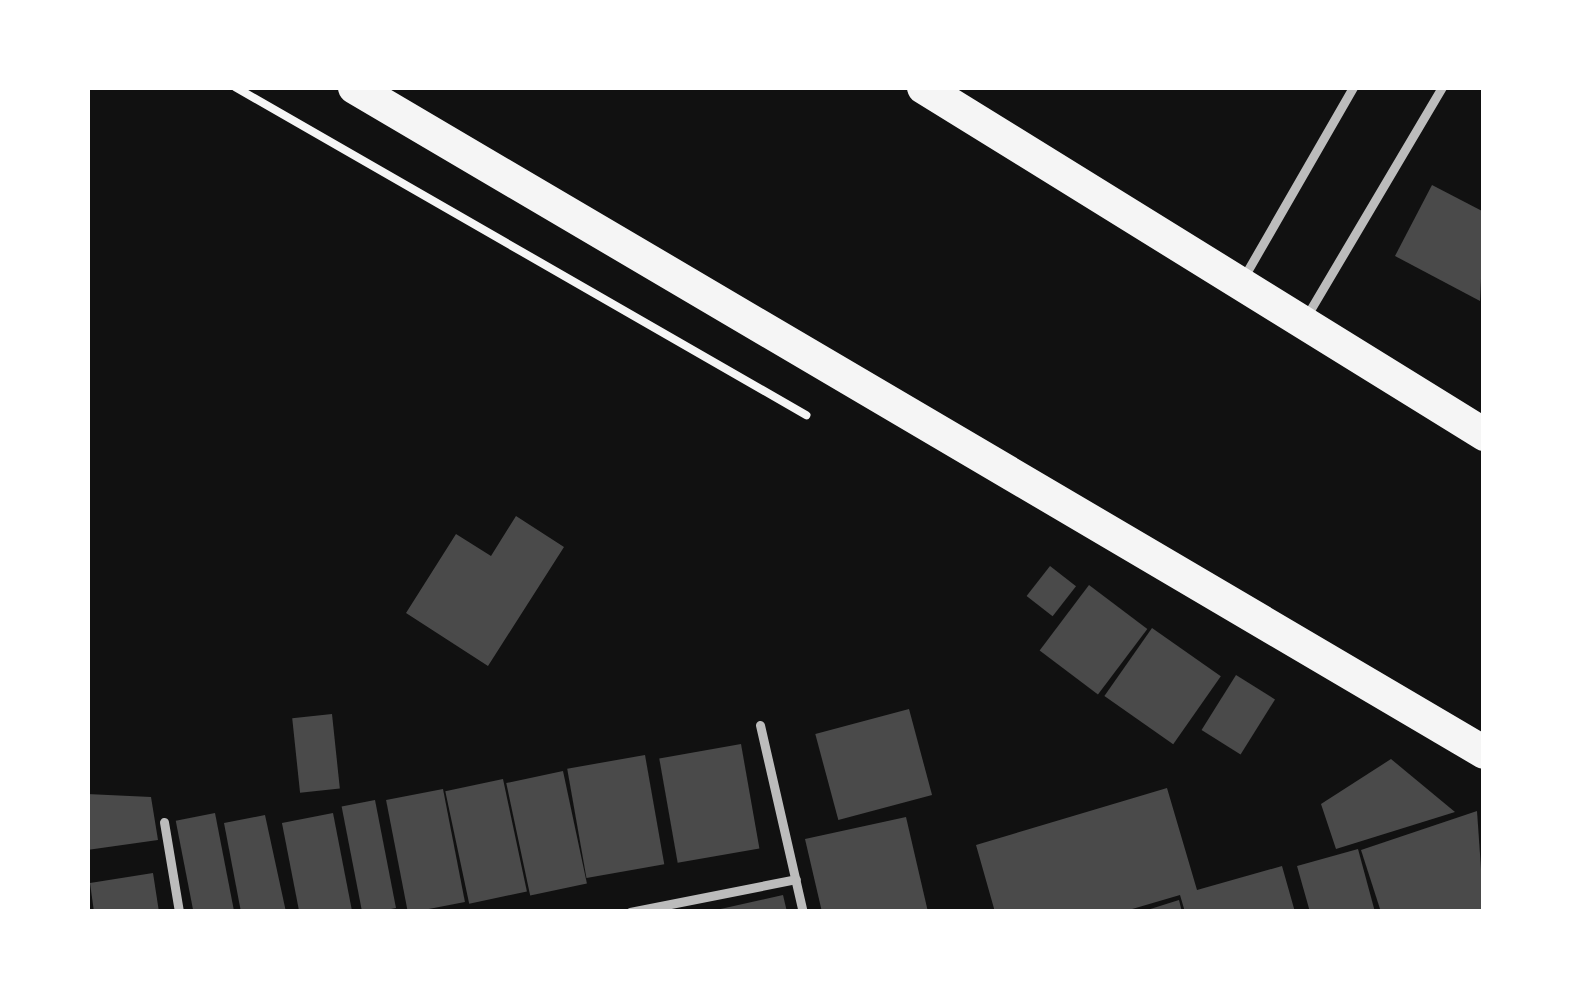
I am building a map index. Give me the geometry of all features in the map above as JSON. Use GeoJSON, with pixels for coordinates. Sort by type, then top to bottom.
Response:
{"type":"FeatureCollection","features":[{"type":"Feature","properties":{"kind":"highway"},"geometry":{"type":"LineString","coordinates":[[354,87],[1484,752]]}},
{"type":"Feature","properties":{"kind":"highway"},"geometry":{"type":"LineString","coordinates":[[923,87],[1236,290],[1484,434]]}},
{"type":"Feature","properties":{"kind":"lane"},"geometry":{"type":"LineString","coordinates":[[1236,290],[1353,87]]}},
{"type":"Feature","properties":{"kind":"lane"},"geometry":{"type":"LineString","coordinates":[[1300,326],[1442,87]]}},
{"type":"Feature","properties":{"kind":"lane"},"geometry":{"type":"LineString","coordinates":[[760,725],[803,912]]}},
{"type":"Feature","properties":{"kind":"lane"},"geometry":{"type":"LineString","coordinates":[[164,822],[179,912]]}},
{"type":"Feature","properties":{"kind":"lane"},"geometry":{"type":"LineString","coordinates":[[630,912],[796,879]]}},
{"type":"Feature","properties":{"kind":"building"},"geometry":{"type":"Polygon","coordinates":[[[1432,185],[1484,212],[1480,301],[1395,256],[1432,185]]]}},
{"type":"Feature","properties":{"kind":"building"},"geometry":{"type":"Polygon","coordinates":[[[516,516],[564,547],[488,666],[406,613],[456,534],[491,556],[516,516]]]}},
{"type":"Feature","properties":{"kind":"building"},"geometry":{"type":"Polygon","coordinates":[[[1050,566],[1076,586],[1053,616],[1027,596],[1050,566]]]}},
{"type":"Feature","properties":{"kind":"building"},"geometry":{"type":"Polygon","coordinates":[[[1089,585],[1147,629],[1098,694],[1040,650],[1089,585]]]}},
{"type":"Feature","properties":{"kind":"building"},"geometry":{"type":"Polygon","coordinates":[[[1152,628],[1221,676],[1173,744],[1104,696],[1152,628]]]}},
{"type":"Feature","properties":{"kind":"building"},"geometry":{"type":"Polygon","coordinates":[[[1236,675],[1275,699],[1241,754],[1202,730],[1236,675]]]}},
{"type":"Feature","properties":{"kind":"building"},"geometry":{"type":"Polygon","coordinates":[[[909,709],[932,795],[838,820],[815,734],[909,709]]]}},
{"type":"Feature","properties":{"kind":"building"},"geometry":{"type":"Polygon","coordinates":[[[332,714],[340,789],[300,793],[292,718],[332,714]]]}},
{"type":"Feature","properties":{"kind":"building"},"geometry":{"type":"Polygon","coordinates":[[[741,744],[759,848],[678,863],[659,758],[741,744]]]}},
{"type":"Feature","properties":{"kind":"building"},"geometry":{"type":"Polygon","coordinates":[[[645,755],[664,864],[586,878],[567,769],[645,755]]]}},
{"type":"Feature","properties":{"kind":"building"},"geometry":{"type":"Polygon","coordinates":[[[1391,759],[1455,812],[1336,849],[1321,804],[1391,759]]]}},
{"type":"Feature","properties":{"kind":"building"},"geometry":{"type":"Polygon","coordinates":[[[563,771],[587,883],[530,896],[506,783],[563,771]]]}},
{"type":"Feature","properties":{"kind":"building"},"geometry":{"type":"Polygon","coordinates":[[[503,779],[527,891],[469,904],[445,791],[503,779]]]}},
{"type":"Feature","properties":{"kind":"building"},"geometry":{"type":"Polygon","coordinates":[[[1167,788],[1197,890],[1282,866],[1295,912],[1185,912],[1180,895],[1122,912],[995,912],[976,845],[1167,788]]]}},
{"type":"Feature","properties":{"kind":"building"},"geometry":{"type":"Polygon","coordinates":[[[443,789],[465,902],[408,912],[386,800],[443,789]]]}},
{"type":"Feature","properties":{"kind":"building"},"geometry":{"type":"Polygon","coordinates":[[[87,794],[151,797],[158,840],[87,850],[87,794]]]}},
{"type":"Feature","properties":{"kind":"building"},"geometry":{"type":"Polygon","coordinates":[[[375,800],[396,908],[362,912],[342,806],[375,800]]]}},
{"type":"Feature","properties":{"kind":"building"},"geometry":{"type":"Polygon","coordinates":[[[1477,811],[1484,912],[1381,912],[1361,850],[1477,811]]]}},
{"type":"Feature","properties":{"kind":"building"},"geometry":{"type":"Polygon","coordinates":[[[215,813],[234,912],[193,912],[176,821],[215,813]]]}},
{"type":"Feature","properties":{"kind":"building"},"geometry":{"type":"Polygon","coordinates":[[[333,813],[352,912],[299,912],[282,823],[333,813]]]}},
{"type":"Feature","properties":{"kind":"building"},"geometry":{"type":"Polygon","coordinates":[[[265,815],[286,912],[241,912],[224,823],[265,815]]]}},
{"type":"Feature","properties":{"kind":"building"},"geometry":{"type":"Polygon","coordinates":[[[906,817],[928,912],[822,912],[805,839],[906,817]]]}},
{"type":"Feature","properties":{"kind":"building"},"geometry":{"type":"Polygon","coordinates":[[[1358,849],[1375,912],[1310,912],[1297,866],[1358,849]]]}},
{"type":"Feature","properties":{"kind":"building"},"geometry":{"type":"Polygon","coordinates":[[[153,873],[159,912],[94,912],[90,883],[153,873]]]}},
{"type":"Feature","properties":{"kind":"building"},"geometry":{"type":"Polygon","coordinates":[[[783,895],[787,912],[716,912],[716,910],[783,895]]]}},
{"type":"Feature","properties":{"kind":"building"},"geometry":{"type":"Polygon","coordinates":[[[1179,900],[1182,912],[1144,912],[1144,911],[1179,900]]]}}]}
